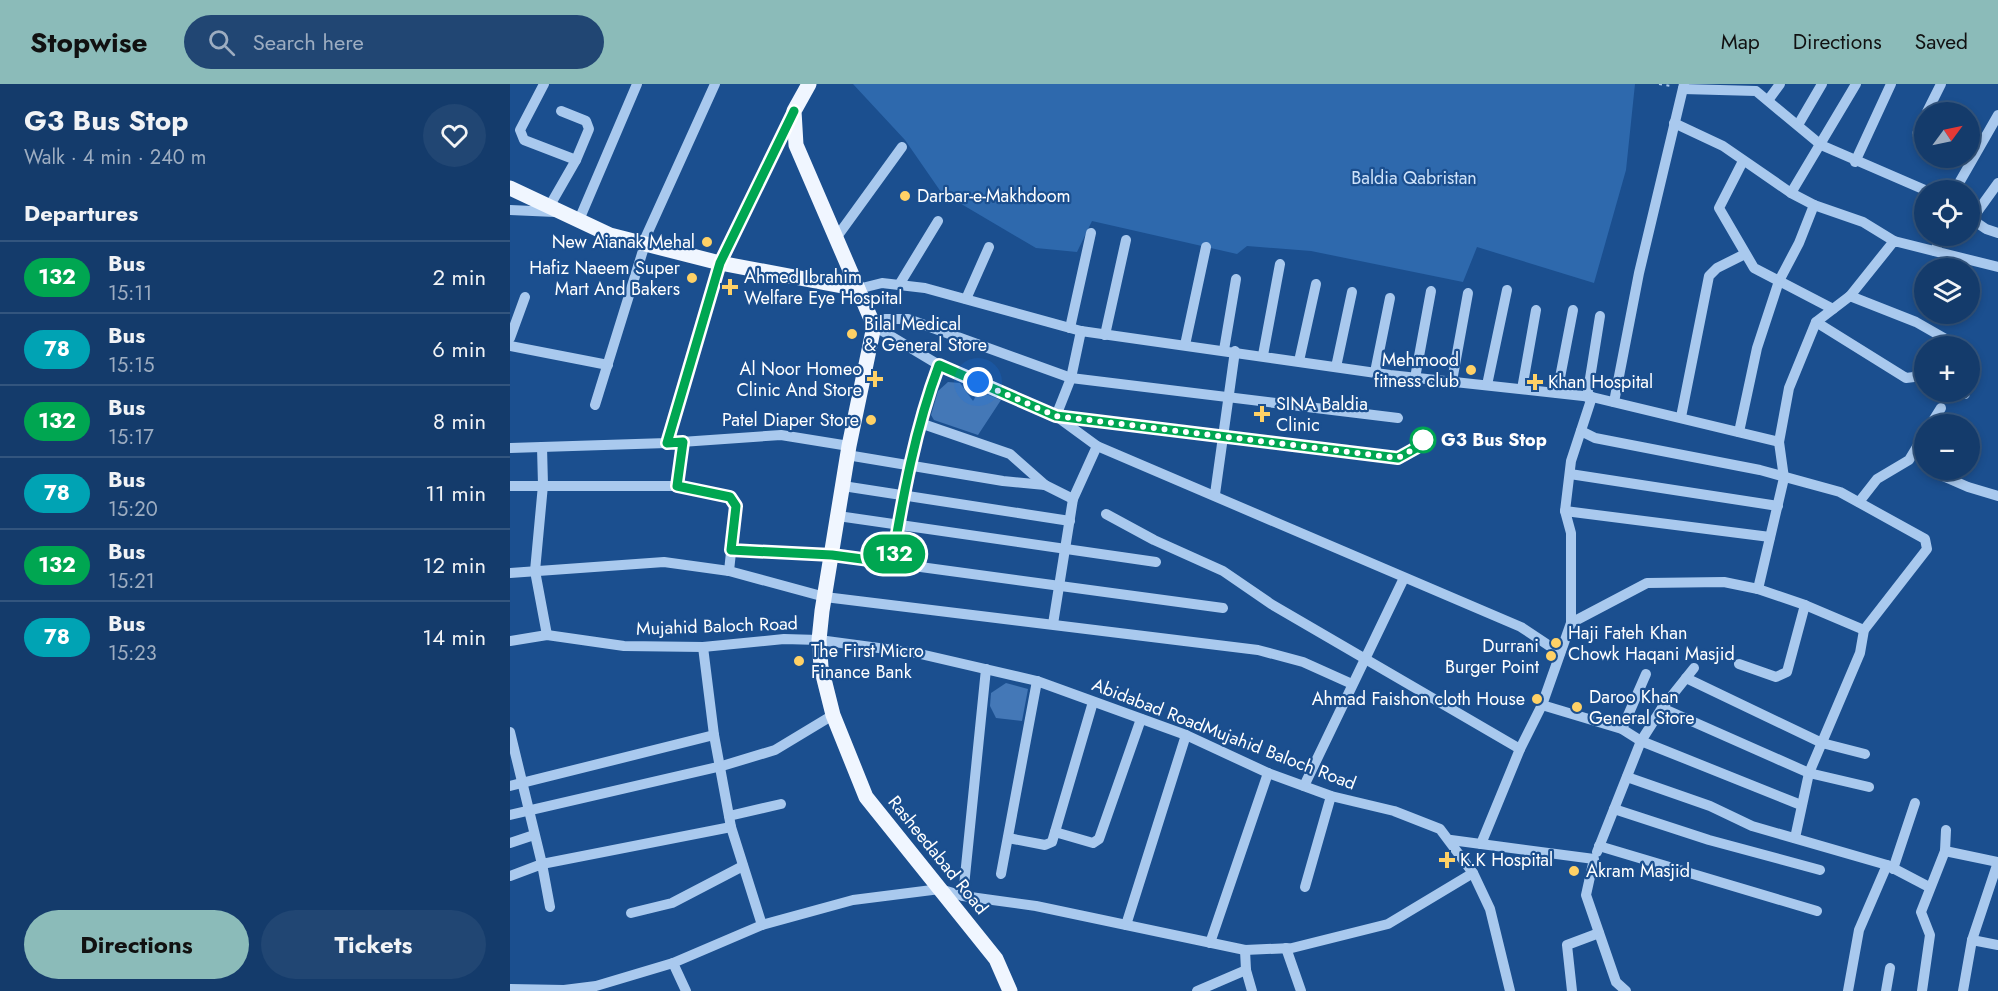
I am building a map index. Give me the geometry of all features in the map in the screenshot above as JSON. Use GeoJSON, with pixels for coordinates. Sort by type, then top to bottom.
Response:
{"type":"FeatureCollection","features":[{"type":"Feature","properties":{"kind":"main road"},"geometry":{"type":"LineString","coordinates":[[808,84],[794,111],[796,146],[874,326]]}},
{"type":"Feature","properties":{"kind":"main road"},"geometry":{"type":"LineString","coordinates":[[510,188],[610,235],[720,263],[858,289]]}},
{"type":"Feature","properties":{"kind":"main road","name":"Rasheedabad Road"},"geometry":{"type":"LineString","coordinates":[[874,326],[848,450],[825,597],[819,640],[821,667],[833,715],[866,797],[996,959],[1010,991]]}},
{"type":"Feature","properties":{"kind":"street"},"geometry":{"type":"LineString","coordinates":[[544,84],[520,130],[521,136],[524,140],[576,160]]}},
{"type":"Feature","properties":{"kind":"street"},"geometry":{"type":"LineString","coordinates":[[579,220],[637,84]]}},
{"type":"Feature","properties":{"kind":"street"},"geometry":{"type":"LineString","coordinates":[[595,405],[644,243],[715,84]]}},
{"type":"Feature","properties":{"kind":"street"},"geometry":{"type":"LineString","coordinates":[[1798,125],[1822,84]]}},
{"type":"Feature","properties":{"kind":"street"},"geometry":{"type":"LineString","coordinates":[[1791,193],[1856,84]]}},
{"type":"Feature","properties":{"kind":"street"},"geometry":{"type":"LineString","coordinates":[[1855,162],[1891,84]]}},
{"type":"Feature","properties":{"kind":"street"},"geometry":{"type":"LineString","coordinates":[[1932,102],[1941,84]]}},
{"type":"Feature","properties":{"kind":"street"},"geometry":{"type":"LineString","coordinates":[[1614,402],[1639,273],[1683,86],[1774,90],[1798,125],[1821,145],[1855,162],[1914,186]]}},
{"type":"Feature","properties":{"kind":"street"},"geometry":{"type":"LineString","coordinates":[[510,210],[555,209],[589,125],[561,111]]}},
{"type":"Feature","properties":{"kind":"street"},"geometry":{"type":"LineString","coordinates":[[667,443],[720,263],[794,111]]}},
{"type":"Feature","properties":{"kind":"street"},"geometry":{"type":"LineString","coordinates":[[1960,180],[1998,115]]}},
{"type":"Feature","properties":{"kind":"street"},"geometry":{"type":"LineString","coordinates":[[1674,123],[1723,146],[1791,193],[1814,205],[1863,222],[1894,241],[1998,267]]}},
{"type":"Feature","properties":{"kind":"street"},"geometry":{"type":"LineString","coordinates":[[836,238],[903,147]]}},
{"type":"Feature","properties":{"kind":"street"},"geometry":{"type":"LineString","coordinates":[[1743,161],[1719,208],[1745,254],[1754,268],[1833,309]]}},
{"type":"Feature","properties":{"kind":"street"},"geometry":{"type":"LineString","coordinates":[[1980,207],[1998,183]]}},
{"type":"Feature","properties":{"kind":"street"},"geometry":{"type":"LineString","coordinates":[[1739,432],[1757,348],[1779,281],[1799,243],[1814,205]]}},
{"type":"Feature","properties":{"kind":"street"},"geometry":{"type":"LineString","coordinates":[[899,285],[938,221]]}},
{"type":"Feature","properties":{"kind":"street"},"geometry":{"type":"LineString","coordinates":[[1980,224],[1998,234]]}},
{"type":"Feature","properties":{"kind":"street"},"geometry":{"type":"LineString","coordinates":[[1056,416],[1071,378],[1075,329],[1091,233]]}},
{"type":"Feature","properties":{"kind":"street"},"geometry":{"type":"LineString","coordinates":[[1105,334],[1126,240]]}},
{"type":"Feature","properties":{"kind":"street"},"geometry":{"type":"LineString","coordinates":[[1758,589],[1784,478],[1779,442],[1789,388],[1816,322],[1850,296],[1894,241]]}},
{"type":"Feature","properties":{"kind":"street"},"geometry":{"type":"LineString","coordinates":[[1935,251],[1937,246]]}},
{"type":"Feature","properties":{"kind":"street"},"geometry":{"type":"LineString","coordinates":[[1185,345],[1206,247]]}},
{"type":"Feature","properties":{"kind":"street"},"geometry":{"type":"LineString","coordinates":[[966,299],[989,248]]}},
{"type":"Feature","properties":{"kind":"street"},"geometry":{"type":"LineString","coordinates":[[1681,417],[1709,276],[1717,268],[1745,254]]}},
{"type":"Feature","properties":{"kind":"street"},"geometry":{"type":"LineString","coordinates":[[1263,355],[1280,264]]}},
{"type":"Feature","properties":{"kind":"street"},"geometry":{"type":"LineString","coordinates":[[1215,494],[1228,397],[1236,279]]}},
{"type":"Feature","properties":{"kind":"street"},"geometry":{"type":"LineString","coordinates":[[858,289],[882,283],[925,288],[1075,329],[1105,334],[1415,378],[1589,397],[1779,442]]}},
{"type":"Feature","properties":{"kind":"street"},"geometry":{"type":"LineString","coordinates":[[1299,361],[1316,284]]}},
{"type":"Feature","properties":{"kind":"street"},"geometry":{"type":"LineString","coordinates":[[1486,385],[1507,290]]}},
{"type":"Feature","properties":{"kind":"street"},"geometry":{"type":"LineString","coordinates":[[1415,378],[1431,291]]}},
{"type":"Feature","properties":{"kind":"street"},"geometry":{"type":"LineString","coordinates":[[1335,367],[1352,292]]}},
{"type":"Feature","properties":{"kind":"street"},"geometry":{"type":"LineString","coordinates":[[1452,381],[1468,293]]}},
{"type":"Feature","properties":{"kind":"street"},"geometry":{"type":"LineString","coordinates":[[1850,296],[1916,322],[1940,336]]}},
{"type":"Feature","properties":{"kind":"street"},"geometry":{"type":"LineString","coordinates":[[510,338],[525,297]]}},
{"type":"Feature","properties":{"kind":"street"},"geometry":{"type":"LineString","coordinates":[[1375,372],[1390,298]]}},
{"type":"Feature","properties":{"kind":"street"},"geometry":{"type":"LineString","coordinates":[[1522,389],[1536,310]]}},
{"type":"Feature","properties":{"kind":"street"},"geometry":{"type":"LineString","coordinates":[[1557,393],[1573,310]]}},
{"type":"Feature","properties":{"kind":"street"},"geometry":{"type":"LineString","coordinates":[[1481,844],[1520,748],[1542,705],[1571,623],[1571,533],[1565,511],[1570,474],[1589,397],[1600,316]]}},
{"type":"Feature","properties":{"kind":"street"},"geometry":{"type":"LineString","coordinates":[[1398,418],[1071,378],[908,320],[885,319],[874,326],[939,365],[1056,416],[1097,446],[1215,494],[1521,627],[1560,653]]}},
{"type":"Feature","properties":{"kind":"street"},"geometry":{"type":"LineString","coordinates":[[1816,322],[1906,378],[1914,377]]}},
{"type":"Feature","properties":{"kind":"street"},"geometry":{"type":"LineString","coordinates":[[510,346],[608,365]]}},
{"type":"Feature","properties":{"kind":"street"},"geometry":{"type":"LineString","coordinates":[[892,563],[910,464],[920,423],[939,365]]}},
{"type":"Feature","properties":{"kind":"street"},"geometry":{"type":"LineString","coordinates":[[1937,414],[1941,408]]}},
{"type":"Feature","properties":{"kind":"street"},"geometry":{"type":"LineString","coordinates":[[1056,416],[1398,458],[1416,448],[1423,440]]}},
{"type":"Feature","properties":{"kind":"street"},"geometry":{"type":"LineString","coordinates":[[920,423],[1010,454],[1045,485],[1073,499]]}},
{"type":"Feature","properties":{"kind":"street"},"geometry":{"type":"LineString","coordinates":[[1581,431],[1595,438],[1760,470],[1840,492],[1925,539],[1927,549],[1864,630],[1860,653],[1809,773],[1795,838]]}},
{"type":"Feature","properties":{"kind":"street"},"geometry":{"type":"LineString","coordinates":[[510,448],[667,443],[781,435],[910,464],[1003,481],[1045,485]]}},
{"type":"Feature","properties":{"kind":"street"},"geometry":{"type":"LineString","coordinates":[[677,486],[683,442]]}},
{"type":"Feature","properties":{"kind":"street"},"geometry":{"type":"LineString","coordinates":[[1053,624],[1073,499],[1097,446]]}},
{"type":"Feature","properties":{"kind":"street"},"geometry":{"type":"LineString","coordinates":[[542,447],[543,485],[535,571],[548,635]]}},
{"type":"Feature","properties":{"kind":"street"},"geometry":{"type":"LineString","coordinates":[[1859,502],[1877,479],[1909,460],[1914,452]]}},
{"type":"Feature","properties":{"kind":"street"},"geometry":{"type":"LineString","coordinates":[[1909,460],[1914,462]]}},
{"type":"Feature","properties":{"kind":"street"},"geometry":{"type":"LineString","coordinates":[[1570,474],[1778,506]]}},
{"type":"Feature","properties":{"kind":"street"},"geometry":{"type":"LineString","coordinates":[[1952,480],[1998,496]]}},
{"type":"Feature","properties":{"kind":"street"},"geometry":{"type":"LineString","coordinates":[[510,486],[609,488],[677,486],[730,497],[736,506],[729,571]]}},
{"type":"Feature","properties":{"kind":"street"},"geometry":{"type":"LineString","coordinates":[[843,486],[1070,521]]}},
{"type":"Feature","properties":{"kind":"street"},"geometry":{"type":"LineString","coordinates":[[1565,511],[1770,537]]}},
{"type":"Feature","properties":{"kind":"street"},"geometry":{"type":"LineString","coordinates":[[1106,514],[1154,540],[1223,571],[1271,604],[1520,748]]}},
{"type":"Feature","properties":{"kind":"street"},"geometry":{"type":"LineString","coordinates":[[838,516],[1156,562]]}},
{"type":"Feature","properties":{"kind":"street"},"geometry":{"type":"LineString","coordinates":[[731,550],[832,555],[1222,608]]}},
{"type":"Feature","properties":{"kind":"street"},"geometry":{"type":"LineString","coordinates":[[510,573],[664,562],[729,571],[825,597],[1258,650],[1303,662],[1352,684]]}},
{"type":"Feature","properties":{"kind":"street"},"geometry":{"type":"LineString","coordinates":[[1304,786],[1404,578]]}},
{"type":"Feature","properties":{"kind":"street"},"geometry":{"type":"LineString","coordinates":[[1571,623],[1631,589],[1647,584],[1724,582],[1758,589],[1805,605],[1864,630]]}},
{"type":"Feature","properties":{"kind":"street"},"geometry":{"type":"LineString","coordinates":[[1739,664],[1776,677],[1787,672],[1805,605]]}},
{"type":"Feature","properties":{"kind":"street","name":"Mujahid Baloch Road"},"geometry":{"type":"LineString","coordinates":[[510,641],[548,635],[624,646],[703,646],[784,639],[819,640]]}},
{"type":"Feature","properties":{"kind":"street","name":"Abidabad RoadMujahid Baloch Road"},"geometry":{"type":"LineString","coordinates":[[819,640],[916,653],[1037,681],[1186,735],[1268,773],[1331,796],[1394,811],[1440,829],[1451,840],[1473,873],[1490,909],[1510,991]]}},
{"type":"Feature","properties":{"kind":"street"},"geometry":{"type":"LineString","coordinates":[[703,646],[714,735],[722,766],[730,822],[762,926]]}},
{"type":"Feature","properties":{"kind":"street"},"geometry":{"type":"LineString","coordinates":[[1626,991],[1616,982],[1586,895],[1594,859],[1641,741],[1662,708],[1694,668]]}},
{"type":"Feature","properties":{"kind":"street"},"geometry":{"type":"LineString","coordinates":[[963,896],[986,669]]}},
{"type":"Feature","properties":{"kind":"street"},"geometry":{"type":"LineString","coordinates":[[1622,729],[1646,674]]}},
{"type":"Feature","properties":{"kind":"street"},"geometry":{"type":"LineString","coordinates":[[1686,678],[1822,743],[1865,754]]}},
{"type":"Feature","properties":{"kind":"street"},"geometry":{"type":"LineString","coordinates":[[1001,874],[1037,681]]}},
{"type":"Feature","properties":{"kind":"street"},"geometry":{"type":"LineString","coordinates":[[1008,838],[1045,845],[1052,842],[1093,702]]}},
{"type":"Feature","properties":{"kind":"street"},"geometry":{"type":"LineString","coordinates":[[1542,705],[1622,729],[1641,741],[1801,805]]}},
{"type":"Feature","properties":{"kind":"street"},"geometry":{"type":"LineString","coordinates":[[1662,708],[1809,773],[1869,787]]}},
{"type":"Feature","properties":{"kind":"street"},"geometry":{"type":"LineString","coordinates":[[510,815],[722,766],[775,750],[833,715]]}},
{"type":"Feature","properties":{"kind":"street"},"geometry":{"type":"LineString","coordinates":[[1055,831],[1093,843],[1099,839],[1141,719]]}},
{"type":"Feature","properties":{"kind":"street"},"geometry":{"type":"LineString","coordinates":[[510,732],[512,749],[543,864],[550,907]]}},
{"type":"Feature","properties":{"kind":"street"},"geometry":{"type":"LineString","coordinates":[[510,786],[714,735]]}},
{"type":"Feature","properties":{"kind":"street"},"geometry":{"type":"LineString","coordinates":[[1126,925],[1186,735]]}},
{"type":"Feature","properties":{"kind":"street"},"geometry":{"type":"LineString","coordinates":[[1210,943],[1268,773]]}},
{"type":"Feature","properties":{"kind":"street"},"geometry":{"type":"LineString","coordinates":[[1627,777],[1710,806],[1752,826],[1890,867],[1929,887]]}},
{"type":"Feature","properties":{"kind":"street"},"geometry":{"type":"LineString","coordinates":[[1305,887],[1331,796]]}},
{"type":"Feature","properties":{"kind":"street"},"geometry":{"type":"LineString","coordinates":[[1848,991],[1859,930],[1890,867],[1915,803]]}},
{"type":"Feature","properties":{"kind":"street"},"geometry":{"type":"LineString","coordinates":[[510,876],[543,864],[730,822],[781,804]]}},
{"type":"Feature","properties":{"kind":"street"},"geometry":{"type":"LineString","coordinates":[[1614,809],[1709,840],[1820,870]]}},
{"type":"Feature","properties":{"kind":"street"},"geometry":{"type":"LineString","coordinates":[[1922,991],[1929,935],[1921,912],[1945,851],[1946,830]]}},
{"type":"Feature","properties":{"kind":"street"},"geometry":{"type":"LineString","coordinates":[[510,843],[534,835]]}},
{"type":"Feature","properties":{"kind":"street"},"geometry":{"type":"LineString","coordinates":[[1451,840],[1594,859]]}},
{"type":"Feature","properties":{"kind":"street"},"geometry":{"type":"LineString","coordinates":[[1599,846],[1817,912]]}},
{"type":"Feature","properties":{"kind":"street"},"geometry":{"type":"LineString","coordinates":[[1945,851],[1998,862],[1972,940],[1963,991]]}},
{"type":"Feature","properties":{"kind":"street"},"geometry":{"type":"LineString","coordinates":[[631,913],[672,903],[743,866]]}},
{"type":"Feature","properties":{"kind":"street"},"geometry":{"type":"LineString","coordinates":[[510,989],[596,986],[673,963],[762,926],[853,900],[940,889],[963,896],[1036,906],[1245,950],[1286,948],[1388,924],[1473,873]]}},
{"type":"Feature","properties":{"kind":"street"},"geometry":{"type":"LineString","coordinates":[[1572,991],[1567,945],[1599,933]]}},
{"type":"Feature","properties":{"kind":"street"},"geometry":{"type":"LineString","coordinates":[[1972,940],[1998,945]]}},
{"type":"Feature","properties":{"kind":"street"},"geometry":{"type":"LineString","coordinates":[[1286,948],[1301,991]]}},
{"type":"Feature","properties":{"kind":"street"},"geometry":{"type":"LineString","coordinates":[[1245,950],[1246,970],[1252,991]]}},
{"type":"Feature","properties":{"kind":"street"},"geometry":{"type":"LineString","coordinates":[[673,963],[686,991]]}},
{"type":"Feature","properties":{"kind":"street"},"geometry":{"type":"LineString","coordinates":[[1886,991],[1890,968]]}},
{"type":"Feature","properties":{"kind":"street"},"geometry":{"type":"LineString","coordinates":[[1197,991],[1246,970]]}},
{"type":"Feature","properties":{"kind":"green space","name":"Baldia Qabristan"},"geometry":{"type":"Polygon","coordinates":[[[853,84],[1635,84],[1626,170],[1594,283],[1477,247],[1463,282],[1311,251],[1247,246],[1237,254],[1092,221],[1077,252],[1036,248],[941,192],[905,140],[853,84]]]}},
{"type":"Feature","properties":{"kind":"building"},"geometry":{"type":"Polygon","coordinates":[[[948,382],[960,383],[973,401],[979,391],[1001,400],[978,435],[934,420],[931,415],[938,391],[948,382]]]}},
{"type":"Feature","properties":{"kind":"building"},"geometry":{"type":"Polygon","coordinates":[[[1006,683],[1028,689],[1022,721],[996,718],[990,706],[991,693],[1006,683]]]}},
{"type":"Feature","properties":{"kind":"bus line","name":"132"},"geometry":{"type":"LineString","coordinates":[[794,111],[720,263],[667,443],[683,442],[677,486],[730,497],[734,501],[736,506],[731,550],[832,555],[892,563],[910,464],[925,402],[939,365],[1056,416],[1398,458],[1416,448],[1423,440]]}},
{"type":"Feature","properties":{"kind":"place","name":"Darbar-e-Makhdoom"},"geometry":{"type":"Point","coordinates":[905,196]}},
{"type":"Feature","properties":{"kind":"place","name":"New Aianak Mehal"},"geometry":{"type":"Point","coordinates":[707,242]}},
{"type":"Feature","properties":{"kind":"place","name":"Hafiz Naeem Super Mart And Bakers"},"geometry":{"type":"Point","coordinates":[692,278]}},
{"type":"Feature","properties":{"kind":"place","name":"Ahmed Ibrahim Welfare Eye Hospital"},"geometry":{"type":"Point","coordinates":[730,287]}},
{"type":"Feature","properties":{"kind":"place","name":"Bilal Medical & General Store"},"geometry":{"type":"Point","coordinates":[852,334]}},
{"type":"Feature","properties":{"kind":"place","name":"Mehmood fitness club"},"geometry":{"type":"Point","coordinates":[1471,370]}},
{"type":"Feature","properties":{"kind":"place","name":"Al Noor Homeo Clinic And Store"},"geometry":{"type":"Point","coordinates":[875,379]}},
{"type":"Feature","properties":{"kind":"place","name":"Khan Hospital"},"geometry":{"type":"Point","coordinates":[1535,382]}},
{"type":"Feature","properties":{"kind":"place","name":"SINA Baldia Clinic"},"geometry":{"type":"Point","coordinates":[1262,414]}},
{"type":"Feature","properties":{"kind":"place","name":"Patel Diaper Store"},"geometry":{"type":"Point","coordinates":[871,420]}},
{"type":"Feature","properties":{"kind":"place","name":"G3 Bus Stop"},"geometry":{"type":"Point","coordinates":[1423,440]}},
{"type":"Feature","properties":{"kind":"place","name":"Haji Fateh Khan Chowk Haqani Masjid"},"geometry":{"type":"Point","coordinates":[1556,643]}},
{"type":"Feature","properties":{"kind":"place","name":"Durrani Burger Point"},"geometry":{"type":"Point","coordinates":[1551,656]}},
{"type":"Feature","properties":{"kind":"place","name":"The First Micro Finance Bank"},"geometry":{"type":"Point","coordinates":[799,661]}},
{"type":"Feature","properties":{"kind":"place","name":"Ahmad Faishon cloth House"},"geometry":{"type":"Point","coordinates":[1537,699]}},
{"type":"Feature","properties":{"kind":"place","name":"Daroo Khan General Store"},"geometry":{"type":"Point","coordinates":[1577,707]}},
{"type":"Feature","properties":{"kind":"place","name":"K.K Hospital"},"geometry":{"type":"Point","coordinates":[1447,860]}},
{"type":"Feature","properties":{"kind":"place","name":"Akram Masjid"},"geometry":{"type":"Point","coordinates":[1574,871]}},
{"type":"Feature","properties":{"kind":"route"},"geometry":{"type":"LineString","coordinates":[[978,382],[1056,416],[1398,458],[1416,448],[1423,440]]}}]}
